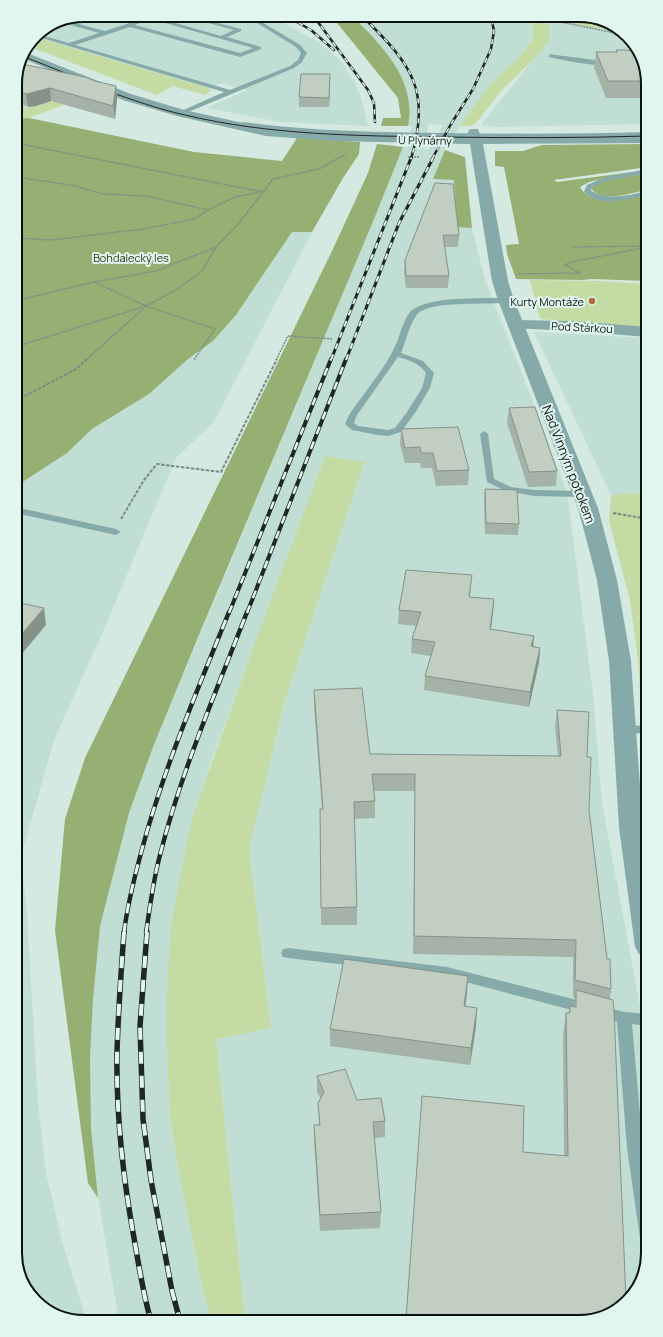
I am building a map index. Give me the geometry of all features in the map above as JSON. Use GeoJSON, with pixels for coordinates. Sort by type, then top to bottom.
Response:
{"type":"FeatureCollection","features":[{"type":"Feature","properties":{"kind":"street","name":"U Plynárny"},"geometry":{"type":"LineString","coordinates":[[28,57],[127,97],[181,113],[256,130],[336,137],[424,140],[463,150],[475,142],[641,132]]}},
{"type":"Feature","properties":{"kind":"street","name":"U Plynárny"},"geometry":{"type":"LineString","coordinates":[[204,118],[236,123],[475,142],[641,139]]}},
{"type":"Feature","properties":{"kind":"street","name":"Nad Vinným potokem"},"geometry":{"type":"LineString","coordinates":[[475,142],[497,272],[506,300],[586,501],[607,580],[620,661],[631,827],[641,898]]}},
{"type":"Feature","properties":{"kind":"street","name":"Pod Stárkou"},"geometry":{"type":"LineString","coordinates":[[516,325],[573,326],[641,331]]}},
{"type":"Feature","properties":{"kind":"lane"},"geometry":{"type":"LineString","coordinates":[[69,45],[138,22]]}},
{"type":"Feature","properties":{"kind":"lane"},"geometry":{"type":"LineString","coordinates":[[129,25],[240,55],[259,48],[165,22]]}},
{"type":"Feature","properties":{"kind":"lane"},"geometry":{"type":"LineString","coordinates":[[208,22],[239,30],[221,38]]}},
{"type":"Feature","properties":{"kind":"lane"},"geometry":{"type":"LineString","coordinates":[[181,113],[292,67],[303,57],[304,53],[298,46],[259,22]]}},
{"type":"Feature","properties":{"kind":"lane"},"geometry":{"type":"LineString","coordinates":[[71,24],[104,34]]}},
{"type":"Feature","properties":{"kind":"lane"},"geometry":{"type":"LineString","coordinates":[[43,37],[230,92]]}},
{"type":"Feature","properties":{"kind":"lane"},"geometry":{"type":"LineString","coordinates":[[551,56],[599,63],[614,62]]}},
{"type":"Feature","properties":{"kind":"lane"},"geometry":{"type":"LineString","coordinates":[[641,172],[608,178],[589,186],[587,192],[593,196],[604,199],[624,198],[641,194]]}},
{"type":"Feature","properties":{"kind":"lane"},"geometry":{"type":"LineString","coordinates":[[396,354],[412,358],[425,365],[430,373],[426,388],[412,413],[398,430],[388,433],[354,428],[349,424],[353,415],[396,354],[414,313],[422,308],[436,304],[466,301],[506,300]]}},
{"type":"Feature","properties":{"kind":"lane"},"geometry":{"type":"LineString","coordinates":[[484,434],[490,480],[509,489],[586,501]]}},
{"type":"Feature","properties":{"kind":"lane"},"geometry":{"type":"LineString","coordinates":[[22,512],[116,532]]}},
{"type":"Feature","properties":{"kind":"lane"},"geometry":{"type":"LineString","coordinates":[[624,729],[641,730]]}},
{"type":"Feature","properties":{"kind":"lane"},"geometry":{"type":"LineString","coordinates":[[288,953],[447,972],[624,1018],[641,1019]]}},
{"type":"Feature","properties":{"kind":"lane"},"geometry":{"type":"LineString","coordinates":[[624,1018],[635,1148],[641,1190]]}},
{"type":"Feature","properties":{"kind":"path"},"geometry":{"type":"LineString","coordinates":[[561,22],[614,33]]}},
{"type":"Feature","properties":{"kind":"path"},"geometry":{"type":"LineString","coordinates":[[22,144],[263,192]]}},
{"type":"Feature","properties":{"kind":"path"},"geometry":{"type":"LineString","coordinates":[[22,345],[146,306],[179,288],[202,271],[216,247],[240,222],[273,179],[319,170],[350,152]]}},
{"type":"Feature","properties":{"kind":"path"},"geometry":{"type":"LineString","coordinates":[[22,178],[71,185],[104,194],[146,196],[208,210]]}},
{"type":"Feature","properties":{"kind":"path"},"geometry":{"type":"LineString","coordinates":[[22,238],[51,240],[143,229],[194,218],[235,196],[263,192]]}},
{"type":"Feature","properties":{"kind":"path"},"geometry":{"type":"LineString","coordinates":[[22,299],[94,282],[156,271],[216,247]]}},
{"type":"Feature","properties":{"kind":"path"},"geometry":{"type":"LineString","coordinates":[[572,247],[641,247]]}},
{"type":"Feature","properties":{"kind":"path"},"geometry":{"type":"LineString","coordinates":[[497,272],[527,275],[581,273],[565,265],[571,262],[641,248]]}},
{"type":"Feature","properties":{"kind":"path"},"geometry":{"type":"LineString","coordinates":[[94,282],[146,306],[215,329],[194,360]]}},
{"type":"Feature","properties":{"kind":"path"},"geometry":{"type":"LineString","coordinates":[[22,397],[76,369],[146,306]]}},
{"type":"Feature","properties":{"kind":"path"},"geometry":{"type":"LineString","coordinates":[[116,532],[144,480],[157,464],[221,472],[288,336],[333,340]]}},
{"type":"Feature","properties":{"kind":"path"},"geometry":{"type":"LineString","coordinates":[[586,501],[641,517]]}},
{"type":"Feature","properties":{"kind":"shaded area"},"geometry":{"type":"Polygon","coordinates":[[[84,22],[281,22],[320,43],[340,60],[354,81],[361,97],[368,126],[280,122],[207,108],[247,90],[221,83],[208,88],[41,39],[60,27],[72,23],[84,22]]]}},
{"type":"Feature","properties":{"kind":"shaded area"},"geometry":{"type":"Polygon","coordinates":[[[358,22],[532,22],[533,38],[518,58],[488,87],[460,126],[445,150],[433,179],[454,180],[456,227],[472,228],[485,280],[567,492],[593,693],[602,803],[641,1012],[640,1265],[631,1287],[620,1300],[610,1307],[591,1314],[244,1315],[216,1038],[271,1028],[249,849],[285,700],[325,456],[215,751],[193,815],[180,874],[167,990],[167,1047],[170,1116],[180,1179],[205,1298],[210,1315],[118,1315],[98,1198],[91,1128],[90,1057],[93,999],[100,926],[129,813],[153,747],[403,147],[408,147],[412,127],[408,126],[408,101],[402,79],[393,62],[382,47],[358,22]],[[429,124],[423,148],[428,150],[443,125],[429,124]]]}},
{"type":"Feature","properties":{"kind":"shaded area"},"geometry":{"type":"Polygon","coordinates":[[[549,22],[567,22],[611,31],[623,40],[633,53],[640,72],[641,124],[494,127],[481,125],[549,40],[549,22]]]}},
{"type":"Feature","properties":{"kind":"shaded area"},"geometry":{"type":"Polygon","coordinates":[[[292,232],[312,232],[214,422],[176,458],[102,634],[54,740],[22,853],[22,482],[67,453],[92,429],[149,394],[188,359],[213,341],[236,315],[292,232]]]}},
{"type":"Feature","properties":{"kind":"shaded area"},"geometry":{"type":"Polygon","coordinates":[[[534,332],[641,338],[641,493],[611,495],[534,332]]]}},
{"type":"Feature","properties":{"kind":"shaded area"},"geometry":{"type":"Polygon","coordinates":[[[22,866],[27,912],[38,1103],[46,1173],[63,1245],[85,1315],[64,1312],[50,1305],[40,1297],[30,1284],[23,1265],[22,866]]]}},
{"type":"Feature","properties":{"kind":"green space"},"geometry":{"type":"Polygon","coordinates":[[[336,22],[358,22],[386,52],[402,79],[407,94],[409,110],[408,126],[381,126],[383,118],[401,118],[398,98],[336,22]]]}},
{"type":"Feature","properties":{"kind":"green space"},"geometry":{"type":"Polygon","coordinates":[[[532,22],[549,22],[549,40],[540,53],[501,91],[476,123],[470,126],[460,126],[488,87],[518,58],[533,39],[532,22]]]}},
{"type":"Feature","properties":{"kind":"green space"},"geometry":{"type":"Polygon","coordinates":[[[567,22],[591,23],[611,31],[567,22]]]}},
{"type":"Feature","properties":{"kind":"green space"},"geometry":{"type":"Polygon","coordinates":[[[41,39],[211,90],[205,95],[173,86],[157,95],[33,48],[41,39]]]}},
{"type":"Feature","properties":{"kind":"green space"},"geometry":{"type":"Polygon","coordinates":[[[53,101],[64,105],[29,118],[22,118],[22,114],[25,115],[22,114],[22,106],[27,108],[53,101]]]}},
{"type":"Feature","properties":{"kind":"green space","name":"Bohdalecký les"},"geometry":{"type":"Polygon","coordinates":[[[22,118],[29,118],[194,152],[282,161],[297,138],[360,142],[359,154],[343,178],[312,232],[292,232],[236,315],[213,341],[188,359],[149,394],[92,429],[67,453],[22,482],[22,118]]]}},
{"type":"Feature","properties":{"kind":"green space"},"geometry":{"type":"Polygon","coordinates":[[[377,144],[403,147],[199,635],[153,747],[129,813],[100,926],[93,999],[90,1057],[91,1128],[98,1198],[88,1183],[55,930],[65,819],[85,758],[332,251],[368,173],[377,144]]]}},
{"type":"Feature","properties":{"kind":"green space"},"geometry":{"type":"Polygon","coordinates":[[[641,144],[641,168],[554,180],[557,182],[633,172],[589,182],[580,187],[586,194],[593,198],[602,200],[621,199],[641,195],[641,281],[516,279],[507,254],[506,245],[519,244],[504,167],[495,166],[495,151],[523,151],[542,145],[641,144]]]}},
{"type":"Feature","properties":{"kind":"green space"},"geometry":{"type":"Polygon","coordinates":[[[445,150],[465,157],[472,228],[456,227],[454,180],[433,179],[445,150]]]}},
{"type":"Feature","properties":{"kind":"green space"},"geometry":{"type":"Polygon","coordinates":[[[641,174],[641,191],[618,196],[609,196],[596,193],[591,188],[603,182],[641,174]]]}},
{"type":"Feature","properties":{"kind":"green space","name":"Kurty Montáže"},"geometry":{"type":"Polygon","coordinates":[[[530,280],[599,281],[641,284],[641,327],[540,319],[530,280]]]}},
{"type":"Feature","properties":{"kind":"green space"},"geometry":{"type":"Polygon","coordinates":[[[325,456],[364,462],[285,700],[249,849],[271,1028],[216,1039],[244,1315],[210,1315],[205,1298],[180,1179],[170,1116],[167,1047],[167,990],[171,928],[180,874],[193,815],[256,640],[325,456]]]}},
{"type":"Feature","properties":{"kind":"green space"},"geometry":{"type":"Polygon","coordinates":[[[641,493],[641,711],[638,660],[630,600],[609,521],[611,495],[641,493]]]}},
{"type":"Feature","properties":{"kind":"building"},"geometry":{"type":"Polygon","coordinates":[[[616,50],[631,51],[640,72],[641,81],[608,81],[596,52],[617,52],[616,50]]]}},
{"type":"Feature","properties":{"kind":"building"},"geometry":{"type":"Polygon","coordinates":[[[25,65],[85,77],[116,86],[113,106],[50,88],[26,94],[22,92],[22,80],[25,65]]]}},
{"type":"Feature","properties":{"kind":"building"},"geometry":{"type":"Polygon","coordinates":[[[301,74],[330,74],[329,98],[299,97],[301,74]]]}},
{"type":"Feature","properties":{"kind":"building"},"geometry":{"type":"Polygon","coordinates":[[[435,183],[453,184],[459,235],[443,235],[449,276],[406,276],[405,260],[435,183]]]}},
{"type":"Feature","properties":{"kind":"building"},"geometry":{"type":"Polygon","coordinates":[[[535,407],[557,471],[529,472],[509,408],[535,407]]]}},
{"type":"Feature","properties":{"kind":"building"},"geometry":{"type":"Polygon","coordinates":[[[458,427],[469,470],[437,471],[433,453],[421,453],[420,447],[405,448],[401,429],[458,427]]]}},
{"type":"Feature","properties":{"kind":"building"},"geometry":{"type":"Polygon","coordinates":[[[485,489],[517,490],[519,524],[486,523],[485,489]]]}},
{"type":"Feature","properties":{"kind":"building"},"geometry":{"type":"Polygon","coordinates":[[[406,570],[472,575],[469,597],[494,599],[490,629],[534,636],[531,646],[540,648],[530,692],[425,676],[435,642],[412,639],[421,612],[399,610],[406,570]]]}},
{"type":"Feature","properties":{"kind":"building"},"geometry":{"type":"Polygon","coordinates":[[[22,603],[44,608],[22,634],[22,603]]]}},
{"type":"Feature","properties":{"kind":"building"},"geometry":{"type":"Polygon","coordinates":[[[362,688],[370,754],[561,756],[557,710],[589,712],[587,757],[591,757],[589,810],[607,959],[610,959],[611,989],[575,980],[576,940],[414,936],[415,774],[372,774],[375,801],[354,802],[357,907],[321,908],[320,809],[323,809],[314,690],[362,688]]]}},
{"type":"Feature","properties":{"kind":"building"},"geometry":{"type":"Polygon","coordinates":[[[344,959],[468,976],[464,1006],[477,1008],[471,1048],[330,1029],[344,959]]]}},
{"type":"Feature","properties":{"kind":"building"},"geometry":{"type":"Polygon","coordinates":[[[576,990],[613,1000],[626,1294],[610,1307],[591,1314],[406,1315],[422,1096],[524,1106],[523,1152],[568,1156],[566,1013],[570,1013],[570,1006],[576,1007],[576,990]]]}},
{"type":"Feature","properties":{"kind":"building"},"geometry":{"type":"Polygon","coordinates":[[[345,1069],[357,1100],[381,1098],[385,1121],[373,1122],[381,1212],[320,1215],[314,1125],[320,1125],[318,1103],[324,1092],[317,1076],[345,1069]]]}},
{"type":"Feature","properties":{"kind":"tram line"},"geometry":{"type":"LineString","coordinates":[[28,58],[75,77]]}},
{"type":"Feature","properties":{"kind":"tram line"},"geometry":{"type":"LineString","coordinates":[[107,91],[155,107],[217,122],[249,127],[313,133],[411,137],[494,138],[641,136]]}},
{"type":"Feature","properties":{"kind":"railway"},"geometry":{"type":"LineString","coordinates":[[297,22],[311,30],[334,50]]}},
{"type":"Feature","properties":{"kind":"railway"},"geometry":{"type":"LineString","coordinates":[[318,22],[368,90],[374,103],[375,122]]}},
{"type":"Feature","properties":{"kind":"railway"},"geometry":{"type":"LineString","coordinates":[[368,22],[394,50],[405,65],[413,80],[418,96],[419,114],[417,135],[411,159]]}},
{"type":"Feature","properties":{"kind":"railway"},"geometry":{"type":"LineString","coordinates":[[432,159],[451,124],[473,89],[491,49],[494,31],[492,22]]}},
{"type":"Feature","properties":{"kind":"railway"},"geometry":{"type":"LineString","coordinates":[[331,360],[411,158]]}},
{"type":"Feature","properties":{"kind":"railway"},"geometry":{"type":"LineString","coordinates":[[346,360],[399,223],[433,158]]}},
{"type":"Feature","properties":{"kind":"railway"},"geometry":{"type":"LineString","coordinates":[[229,613],[331,359]]}},
{"type":"Feature","properties":{"kind":"railway"},"geometry":{"type":"LineString","coordinates":[[247,613],[346,359]]}},
{"type":"Feature","properties":{"kind":"railway"},"geometry":{"type":"LineString","coordinates":[[124,933],[136,873],[160,791],[181,731],[229,612]]}},
{"type":"Feature","properties":{"kind":"railway"},"geometry":{"type":"LineString","coordinates":[[146,933],[152,894],[168,824],[200,732],[247,612]]}},
{"type":"Feature","properties":{"kind":"railway"},"geometry":{"type":"LineString","coordinates":[[124,932],[117,1053],[119,1123],[130,1215],[143,1290],[149,1315]]}},
{"type":"Feature","properties":{"kind":"railway"},"geometry":{"type":"LineString","coordinates":[[147,932],[140,1026],[143,1119],[151,1180],[172,1291],[178,1315]]}},
{"type":"Feature","properties":{"kind":"place","name":"Kurty Montáže"},"geometry":{"type":"Point","coordinates":[592,301]}}]}
